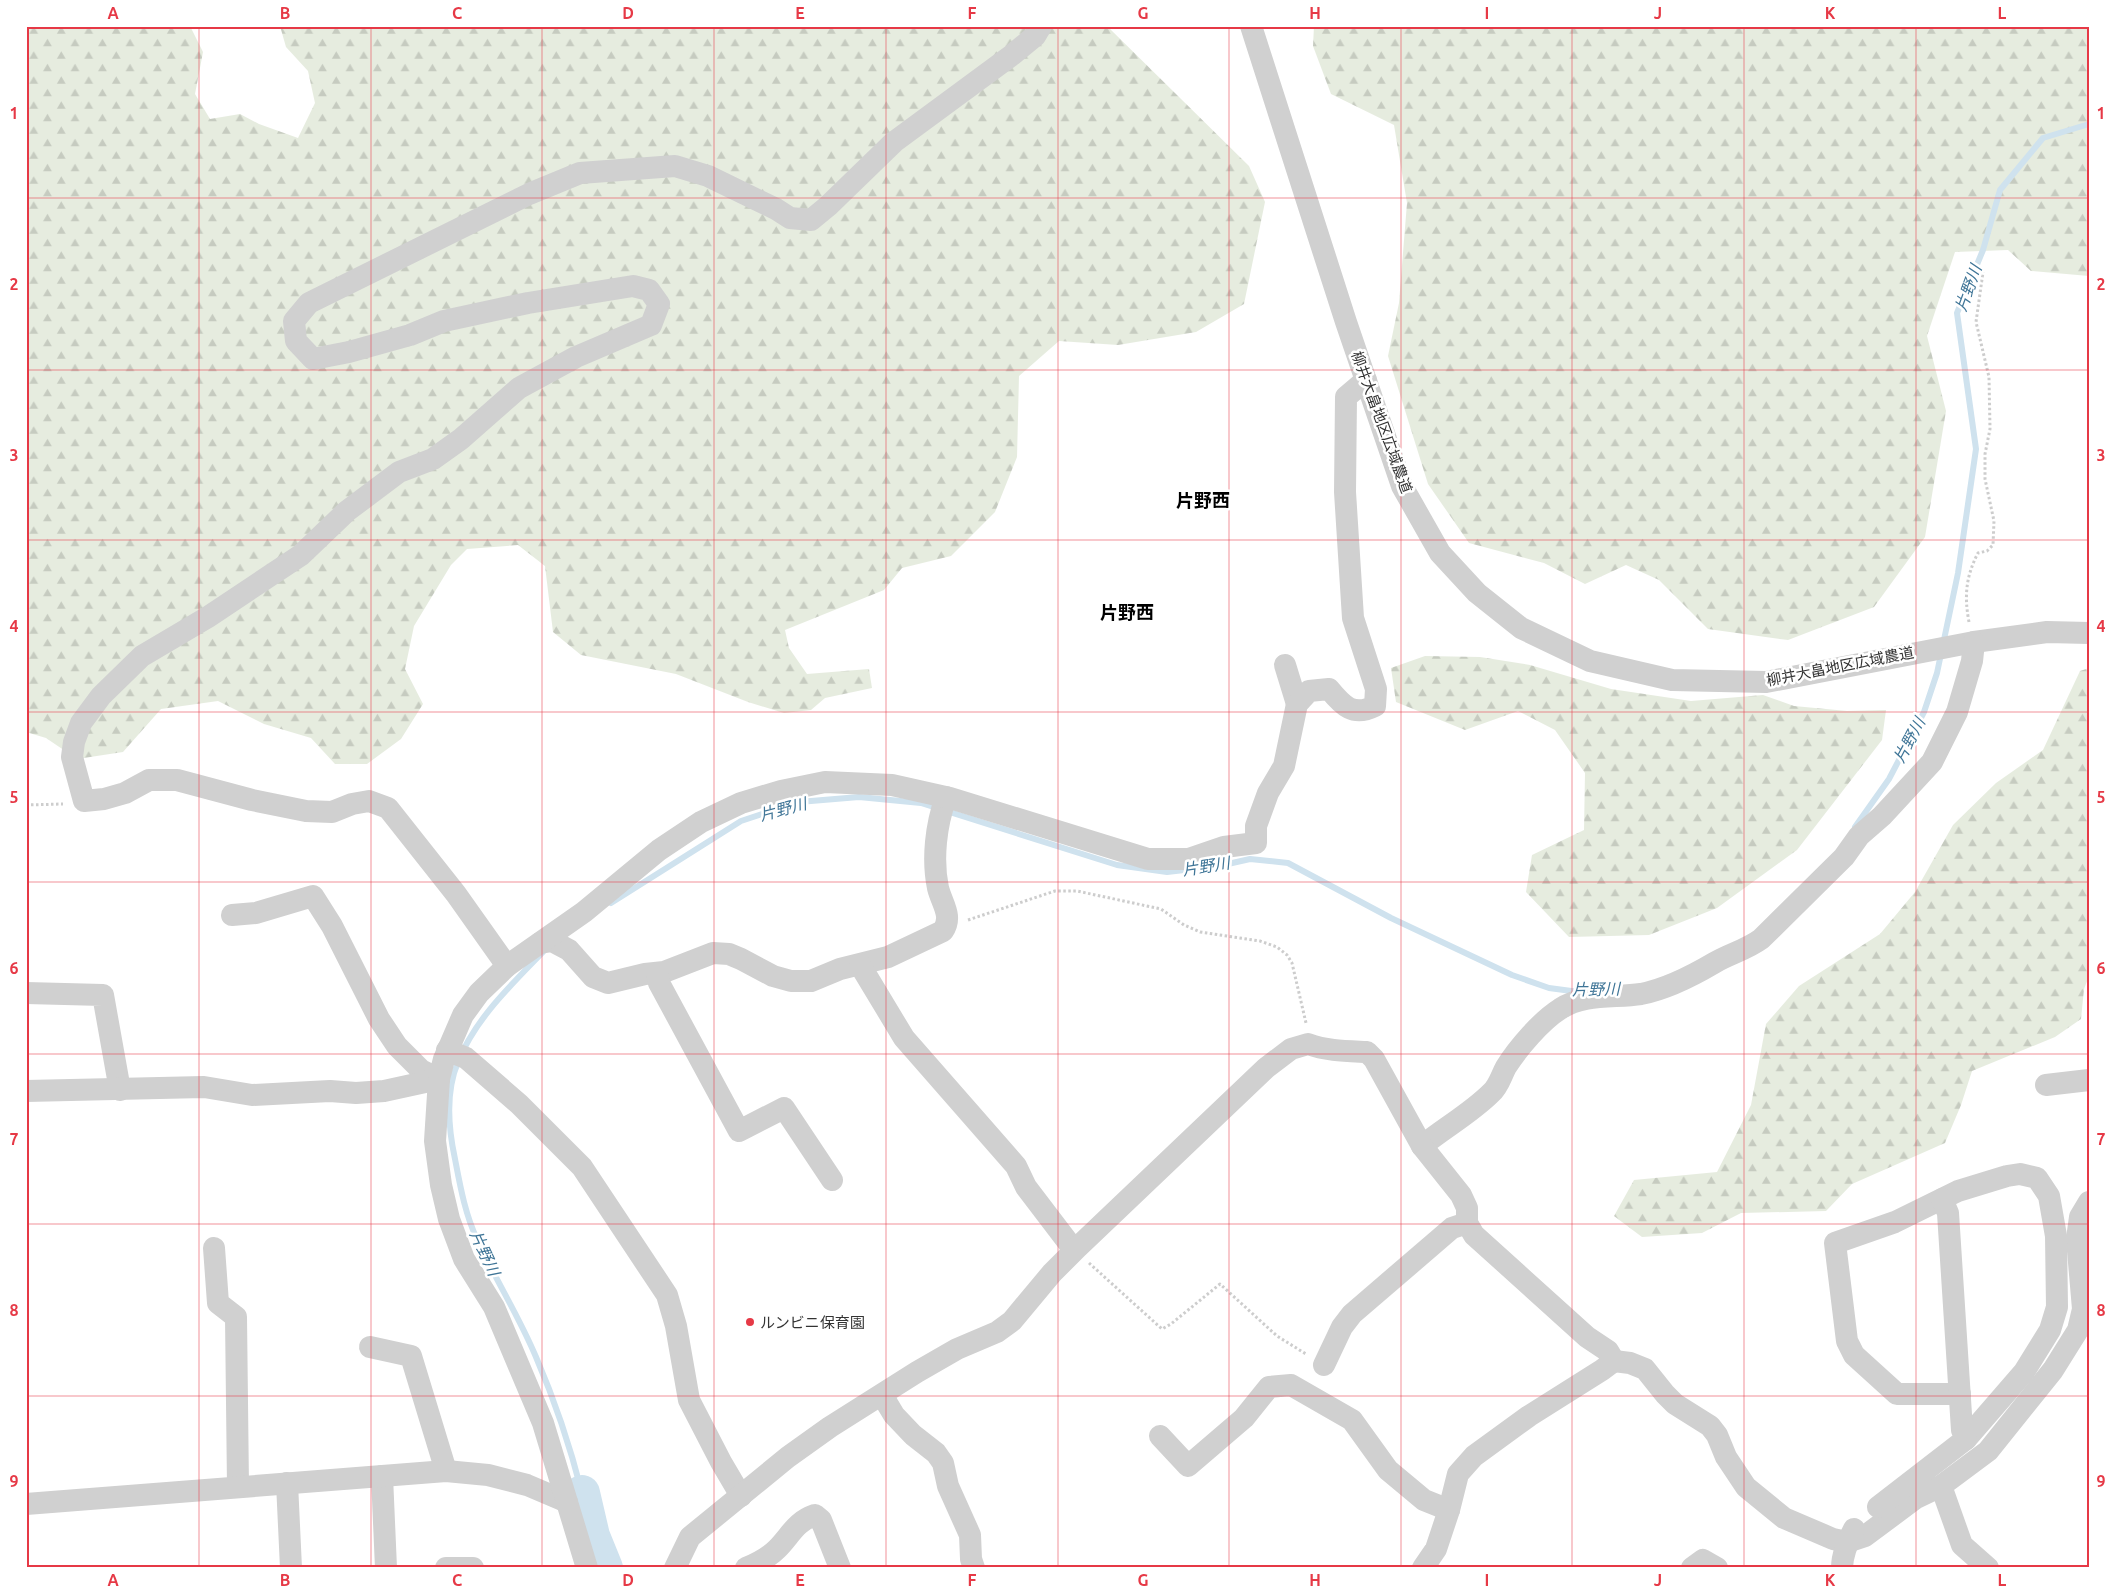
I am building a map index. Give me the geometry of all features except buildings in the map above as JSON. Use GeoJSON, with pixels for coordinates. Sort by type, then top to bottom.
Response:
{"type":"FeatureCollection","features":[{"type":"Feature","properties":{"kind":"street"},"geometry":{"type":"LineString","coordinates":[[507,966],[456,894],[388,808],[369,801],[352,804],[332,812],[306,811],[252,800],[177,780],[149,780],[125,793],[104,800],[84,802],[72,758],[74,742],[81,722],[101,696],[142,656],[208,618],[300,555],[347,511],[369,494],[399,472],[433,459],[460,439],[519,388],[576,357],[650,325],[659,304],[649,290],[633,286],[528,303],[444,321],[410,335],[375,345],[349,352],[313,358],[296,341],[294,321],[310,304],[528,194],[580,172],[675,166],[708,176],[776,209],[790,218],[811,220],[894,142],[1012,55],[1035,36],[1041,26]]}},
{"type":"Feature","properties":{"kind":"street","name":"柳井大畠地区広域農道"},"geometry":{"type":"LineString","coordinates":[[1251,26],[1402,486],[1440,553],[1477,593],[1521,628],[1590,662],[1672,680],[1766,682],[1929,649],[2047,632],[2089,634]]}},
{"type":"Feature","properties":{"kind":"street"},"geometry":{"type":"LineString","coordinates":[[1297,704],[1309,691],[1329,689],[1344,707],[1364,712],[1375,706],[1376,689],[1353,618],[1346,492],[1346,397],[1366,380]]}},
{"type":"Feature","properties":{"kind":"street"},"geometry":{"type":"LineString","coordinates":[[1422,1146],[1492,1093],[1506,1067],[1521,1047],[1560,1009],[1575,1002],[1601,996],[1640,994],[1684,980],[1703,971],[1715,962],[1748,948],[1761,940],[1844,857],[1859,836],[1882,816],[1932,762],[1957,712],[1972,661],[1964,644]]}},
{"type":"Feature","properties":{"kind":"street"},"geometry":{"type":"LineString","coordinates":[[587,1568],[543,1423],[494,1308],[464,1260],[449,1219],[441,1185],[435,1141],[439,1079],[455,1054],[463,1015],[479,993],[507,966],[584,912],[659,850],[701,822],[741,803],[781,791],[825,782],[892,785],[944,804],[1148,859],[1188,859],[1224,847],[1256,843],[1256,826],[1268,793],[1284,766],[1297,704],[1285,665]]}},
{"type":"Feature","properties":{"kind":"street"},"geometry":{"type":"LineString","coordinates":[[540,943],[552,942],[569,950],[593,977],[608,983],[664,972],[713,953],[729,954],[773,976],[791,981],[810,981],[840,969],[888,957],[943,931],[948,924],[948,913],[939,890],[934,864],[944,804]]}},
{"type":"Feature","properties":{"kind":"street"},"geometry":{"type":"LineString","coordinates":[[232,915],[256,913],[313,896],[332,926],[379,1019],[397,1046],[421,1070],[439,1079]]}},
{"type":"Feature","properties":{"kind":"street"},"geometry":{"type":"LineString","coordinates":[[860,965],[904,1038],[1016,1166],[1026,1187],[1074,1250]]}},
{"type":"Feature","properties":{"kind":"street"},"geometry":{"type":"LineString","coordinates":[[657,973],[660,983],[739,1131],[784,1108],[832,1180]]}},
{"type":"Feature","properties":{"kind":"street"},"geometry":{"type":"LineString","coordinates":[[26,993],[103,994],[120,1090]]}},
{"type":"Feature","properties":{"kind":"street"},"geometry":{"type":"LineString","coordinates":[[675,1568],[690,1536],[788,1457],[830,1427],[917,1372],[957,1349],[997,1332],[1012,1321],[1074,1250],[1266,1068],[1291,1049],[1308,1044],[1340,1051],[1367,1052],[1374,1059],[1422,1146],[1461,1195],[1467,1208],[1467,1223],[1474,1235],[1587,1337],[1608,1351],[1614,1360],[1630,1363],[1645,1369],[1675,1404],[1710,1426],[1717,1435],[1726,1457],[1746,1487],[1784,1518],[1833,1539],[1847,1542],[1865,1536],[1916,1498],[1941,1486],[1988,1450],[2053,1370],[2078,1330],[2083,1309],[2077,1239],[2080,1217],[2089,1202]]}},
{"type":"Feature","properties":{"kind":"street"},"geometry":{"type":"LineString","coordinates":[[455,1054],[519,1104],[582,1168],[667,1295],[676,1326],[689,1400],[741,1496]]}},
{"type":"Feature","properties":{"kind":"street"},"geometry":{"type":"LineString","coordinates":[[26,1091],[204,1087],[252,1095],[330,1091],[356,1093],[384,1091],[439,1079]]}},
{"type":"Feature","properties":{"kind":"street"},"geometry":{"type":"LineString","coordinates":[[2046,1085],[2089,1080]]}},
{"type":"Feature","properties":{"kind":"street"},"geometry":{"type":"LineString","coordinates":[[1842,1568],[1842,1560],[1847,1542],[1855,1527],[1870,1513],[1966,1439],[2024,1372],[2050,1330],[2058,1307],[2056,1236],[2049,1196],[2037,1178],[2020,1174],[2007,1176],[1958,1191],[1895,1222],[1835,1243],[1847,1341],[1854,1355],[1897,1394],[1960,1394]]}},
{"type":"Feature","properties":{"kind":"street"},"geometry":{"type":"LineString","coordinates":[[1942,1199],[1948,1214],[1962,1430],[1966,1439]]}},
{"type":"Feature","properties":{"kind":"street"},"geometry":{"type":"LineString","coordinates":[[1324,1365],[1342,1327],[1352,1314],[1452,1228],[1467,1223]]}},
{"type":"Feature","properties":{"kind":"street"},"geometry":{"type":"LineString","coordinates":[[214,1248],[218,1303],[236,1317],[238,1488]]}},
{"type":"Feature","properties":{"kind":"street"},"geometry":{"type":"LineString","coordinates":[[370,1348],[411,1356],[446,1471]]}},
{"type":"Feature","properties":{"kind":"street"},"geometry":{"type":"LineString","coordinates":[[1423,1568],[1436,1549],[1458,1474],[1474,1456],[1529,1416],[1602,1370],[1614,1360]]}},
{"type":"Feature","properties":{"kind":"street"},"geometry":{"type":"LineString","coordinates":[[1160,1436],[1188,1466],[1244,1418],[1269,1387],[1291,1385],[1352,1420],[1388,1470],[1424,1500],[1449,1510]]}},
{"type":"Feature","properties":{"kind":"street"},"geometry":{"type":"LineString","coordinates":[[882,1395],[894,1415],[913,1435],[936,1452],[943,1463],[948,1486],[970,1536],[971,1559],[974,1568]]}},
{"type":"Feature","properties":{"kind":"street"},"geometry":{"type":"LineString","coordinates":[[26,1504],[446,1471],[488,1475],[527,1485],[567,1502]]}},
{"type":"Feature","properties":{"kind":"street"},"geometry":{"type":"LineString","coordinates":[[382,1476],[386,1568]]}},
{"type":"Feature","properties":{"kind":"street"},"geometry":{"type":"LineString","coordinates":[[287,1484],[291,1568]]}},
{"type":"Feature","properties":{"kind":"street"},"geometry":{"type":"LineString","coordinates":[[1941,1486],[1962,1545],[1988,1568]]}},
{"type":"Feature","properties":{"kind":"street"},"geometry":{"type":"LineString","coordinates":[[746,1568],[766,1559],[777,1550],[802,1520],[815,1515],[821,1520],[840,1568]]}},
{"type":"Feature","properties":{"kind":"street"},"geometry":{"type":"LineString","coordinates":[[1692,1568],[1703,1560],[1716,1568]]}},
{"type":"Feature","properties":{"kind":"street"},"geometry":{"type":"LineString","coordinates":[[446,1568],[474,1568]]}},
{"type":"Feature","properties":{"kind":"path"},"geometry":{"type":"LineString","coordinates":[[1964,644],[1969,570],[1978,553],[1987,551],[1993,545],[1994,521],[1985,479],[1985,454],[1990,429],[1989,377],[1976,322],[1983,272]]}},
{"type":"Feature","properties":{"kind":"path"},"geometry":{"type":"LineString","coordinates":[[26,805],[84,802]]}},
{"type":"Feature","properties":{"kind":"path"},"geometry":{"type":"LineString","coordinates":[[948,924],[971,920],[1055,892],[1090,893],[1118,901],[1161,909],[1184,925],[1200,932],[1260,942],[1277,947],[1287,955],[1292,963],[1304,1009],[1308,1044]]}},
{"type":"Feature","properties":{"kind":"path"},"geometry":{"type":"LineString","coordinates":[[1074,1250],[1162,1329],[1171,1324],[1220,1284],[1277,1336],[1324,1365]]}},
{"type":"Feature","properties":{"kind":"green space"},"geometry":{"type":"Polygon","coordinates":[[[26,26],[190,26],[203,52],[195,94],[210,119],[240,114],[259,124],[298,138],[315,103],[308,71],[286,47],[280,26],[1107,26],[1249,166],[1265,202],[1244,304],[1196,332],[1118,345],[1059,341],[1019,376],[1017,457],[995,512],[951,556],[902,568],[884,590],[785,630],[789,648],[807,674],[869,669],[872,688],[825,698],[811,710],[784,713],[748,702],[676,674],[581,655],[553,632],[545,566],[518,545],[467,549],[451,565],[414,626],[405,669],[423,704],[401,739],[367,764],[335,764],[311,738],[264,724],[218,701],[161,709],[123,752],[77,759],[46,738],[26,732],[26,26]]]}},
{"type":"Feature","properties":{"kind":"green space"},"geometry":{"type":"Polygon","coordinates":[[[1314,26],[2089,26],[2089,276],[2031,271],[2008,250],[1955,252],[1927,336],[1946,411],[1925,537],[1874,607],[1788,640],[1708,629],[1659,580],[1626,565],[1585,584],[1544,563],[1469,543],[1428,484],[1388,356],[1399,303],[1407,203],[1394,125],[1331,94],[1313,46],[1314,26]]]}},
{"type":"Feature","properties":{"kind":"green space"},"geometry":{"type":"Polygon","coordinates":[[[1425,656],[1480,657],[1530,665],[1611,689],[1691,701],[1763,695],[1794,706],[1847,711],[1886,710],[1882,740],[1797,850],[1717,908],[1649,935],[1569,937],[1526,892],[1532,855],[1584,830],[1585,773],[1555,730],[1518,711],[1465,730],[1396,702],[1391,668],[1425,656]]]}},
{"type":"Feature","properties":{"kind":"green space"},"geometry":{"type":"Polygon","coordinates":[[[2089,668],[2089,976],[2084,989],[2081,1019],[2055,1037],[1972,1071],[1961,1105],[1945,1143],[1852,1184],[1826,1211],[1741,1213],[1702,1233],[1642,1237],[1614,1216],[1634,1180],[1717,1172],[1751,1105],[1766,1024],[1799,986],[1880,934],[1915,892],[1953,825],[1996,783],[2043,750],[2080,671],[2089,668]]]}},
{"type":"Feature","properties":{"kind":"waterway","name":"片野川"},"geometry":{"type":"LineString","coordinates":[[1855,827],[1889,779],[1924,712],[1937,673],[1958,573],[1976,449],[1957,313],[1983,250],[2000,190],[2043,138],[2089,124]]}},
{"type":"Feature","properties":{"kind":"waterway","name":"片野川"},"geometry":{"type":"LineString","coordinates":[[611,903],[741,821],[799,802],[859,797],[921,803],[1117,865],[1167,872],[1219,866],[1250,859],[1288,863],[1391,918],[1512,975],[1549,988],[1579,992]]}},
{"type":"Feature","properties":{"kind":"waterway","name":"片野川"},"geometry":{"type":"LineString","coordinates":[[543,952],[495,1003],[465,1046],[451,1086],[449,1122],[463,1199],[469,1220],[543,1374],[562,1424],[582,1493]]}},
{"type":"Feature","properties":{"kind":"waterway","name":"片野川"},"geometry":{"type":"LineString","coordinates":[[582,1493],[592,1536],[605,1568]]}},
{"type":"Feature","properties":{"kind":"place","name":"ルンビニ保育園"},"geometry":{"type":"Point","coordinates":[750,1322]}},
{"type":"Feature","properties":{"kind":"district","name":"片野西"},"geometry":{"type":"Point","coordinates":[1203,500]}},
{"type":"Feature","properties":{"kind":"district","name":"片野西"},"geometry":{"type":"Point","coordinates":[1127,612]}}]}
